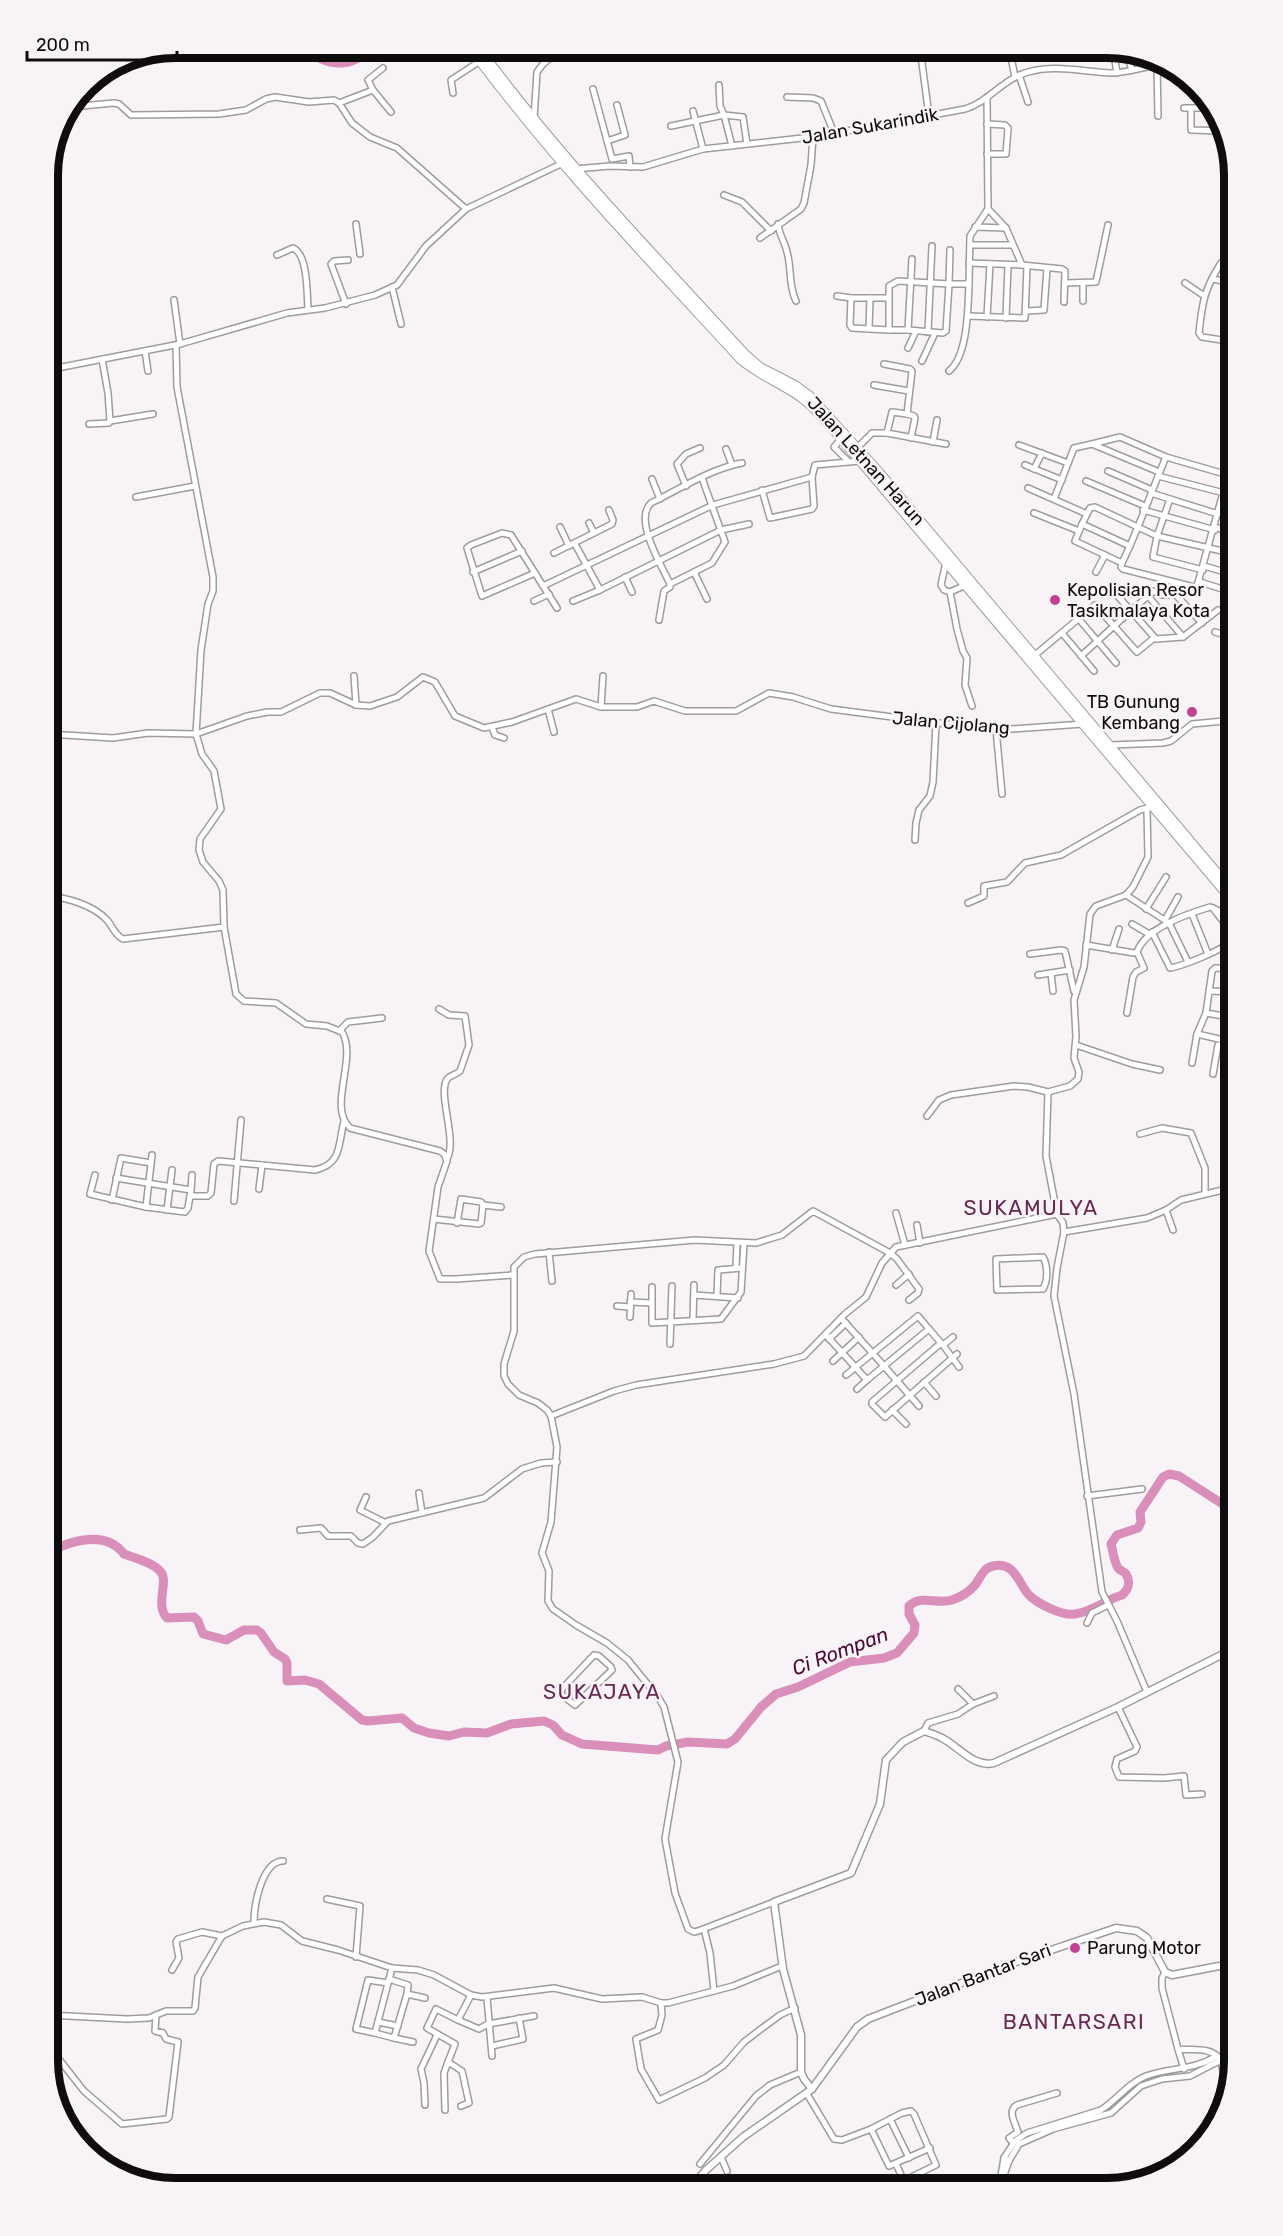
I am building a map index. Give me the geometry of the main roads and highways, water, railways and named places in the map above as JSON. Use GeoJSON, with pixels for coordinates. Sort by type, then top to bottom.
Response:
{"type":"FeatureCollection","features":[{"type":"Feature","properties":{"kind":"main road","name":"Jalan Letnan Harun"},"geometry":{"type":"LineString","coordinates":[[478,59],[514,107],[662,268],[741,360],[757,373],[806,401],[840,440],[863,459],[946,558],[1035,655],[1048,677],[1083,724],[1125,768],[1224,881]]}},
{"type":"Feature","properties":{"kind":"main road","name":"Jalan Letnan Harun"},"geometry":{"type":"LineString","coordinates":[[487,59],[565,162]]}},
{"type":"Feature","properties":{"kind":"main road","name":"Jalan Letnan Harun"},"geometry":{"type":"LineString","coordinates":[[662,268],[760,367],[795,385],[810,396],[857,448],[863,459]]}},
{"type":"Feature","properties":{"kind":"main road","name":"Jalan Letnan Harun"},"geometry":{"type":"LineString","coordinates":[[946,558],[966,585],[1111,745],[1149,806],[1224,891]]}},
{"type":"Feature","properties":{"kind":"waterway"},"geometry":{"type":"LineString","coordinates":[[321,59],[338,63],[356,59]]}},
{"type":"Feature","properties":{"kind":"waterway","name":"Ci Rompan"},"geometry":{"type":"LineString","coordinates":[[58,1548],[77,1541],[98,1539],[116,1546],[124,1554],[153,1565],[163,1575],[162,1606],[167,1618],[194,1617],[203,1634],[226,1640],[244,1630],[257,1630],[274,1652],[285,1659],[287,1681],[305,1680],[319,1684],[362,1720],[402,1718],[414,1728],[449,1736],[464,1732],[487,1733],[511,1724],[544,1721],[553,1725],[562,1735],[582,1744],[658,1750],[666,1746],[688,1742],[727,1744],[735,1739],[761,1707],[776,1694],[798,1687],[850,1662],[884,1658],[897,1653],[914,1633],[915,1625],[909,1614],[909,1606],[924,1600],[946,1601],[959,1597],[973,1588],[984,1571],[990,1567],[1000,1565],[1011,1570],[1029,1595],[1050,1609],[1064,1613],[1081,1613],[1122,1595],[1129,1583],[1126,1574],[1117,1566],[1111,1544],[1117,1535],[1138,1528],[1141,1522],[1140,1512],[1163,1477],[1169,1474],[1179,1476],[1224,1505]]}},
{"type":"Feature","properties":{"kind":"place","name":"Kepolisian Resor Tasikmalaya Kota"},"geometry":{"type":"Point","coordinates":[1055,600]}},
{"type":"Feature","properties":{"kind":"place","name":"TB Gunung Kembang"},"geometry":{"type":"Point","coordinates":[1192,712]}},
{"type":"Feature","properties":{"kind":"place","name":"Parung Motor"},"geometry":{"type":"Point","coordinates":[1075,1948]}},
{"type":"Feature","properties":{"kind":"district","name":"SUKAMULYA"},"geometry":{"type":"Point","coordinates":[1031,1207]}},
{"type":"Feature","properties":{"kind":"district","name":"SUKAJAYA"},"geometry":{"type":"Point","coordinates":[602,1691]}},
{"type":"Feature","properties":{"kind":"district","name":"BANTARSARI"},"geometry":{"type":"Point","coordinates":[1074,2021]}}]}
